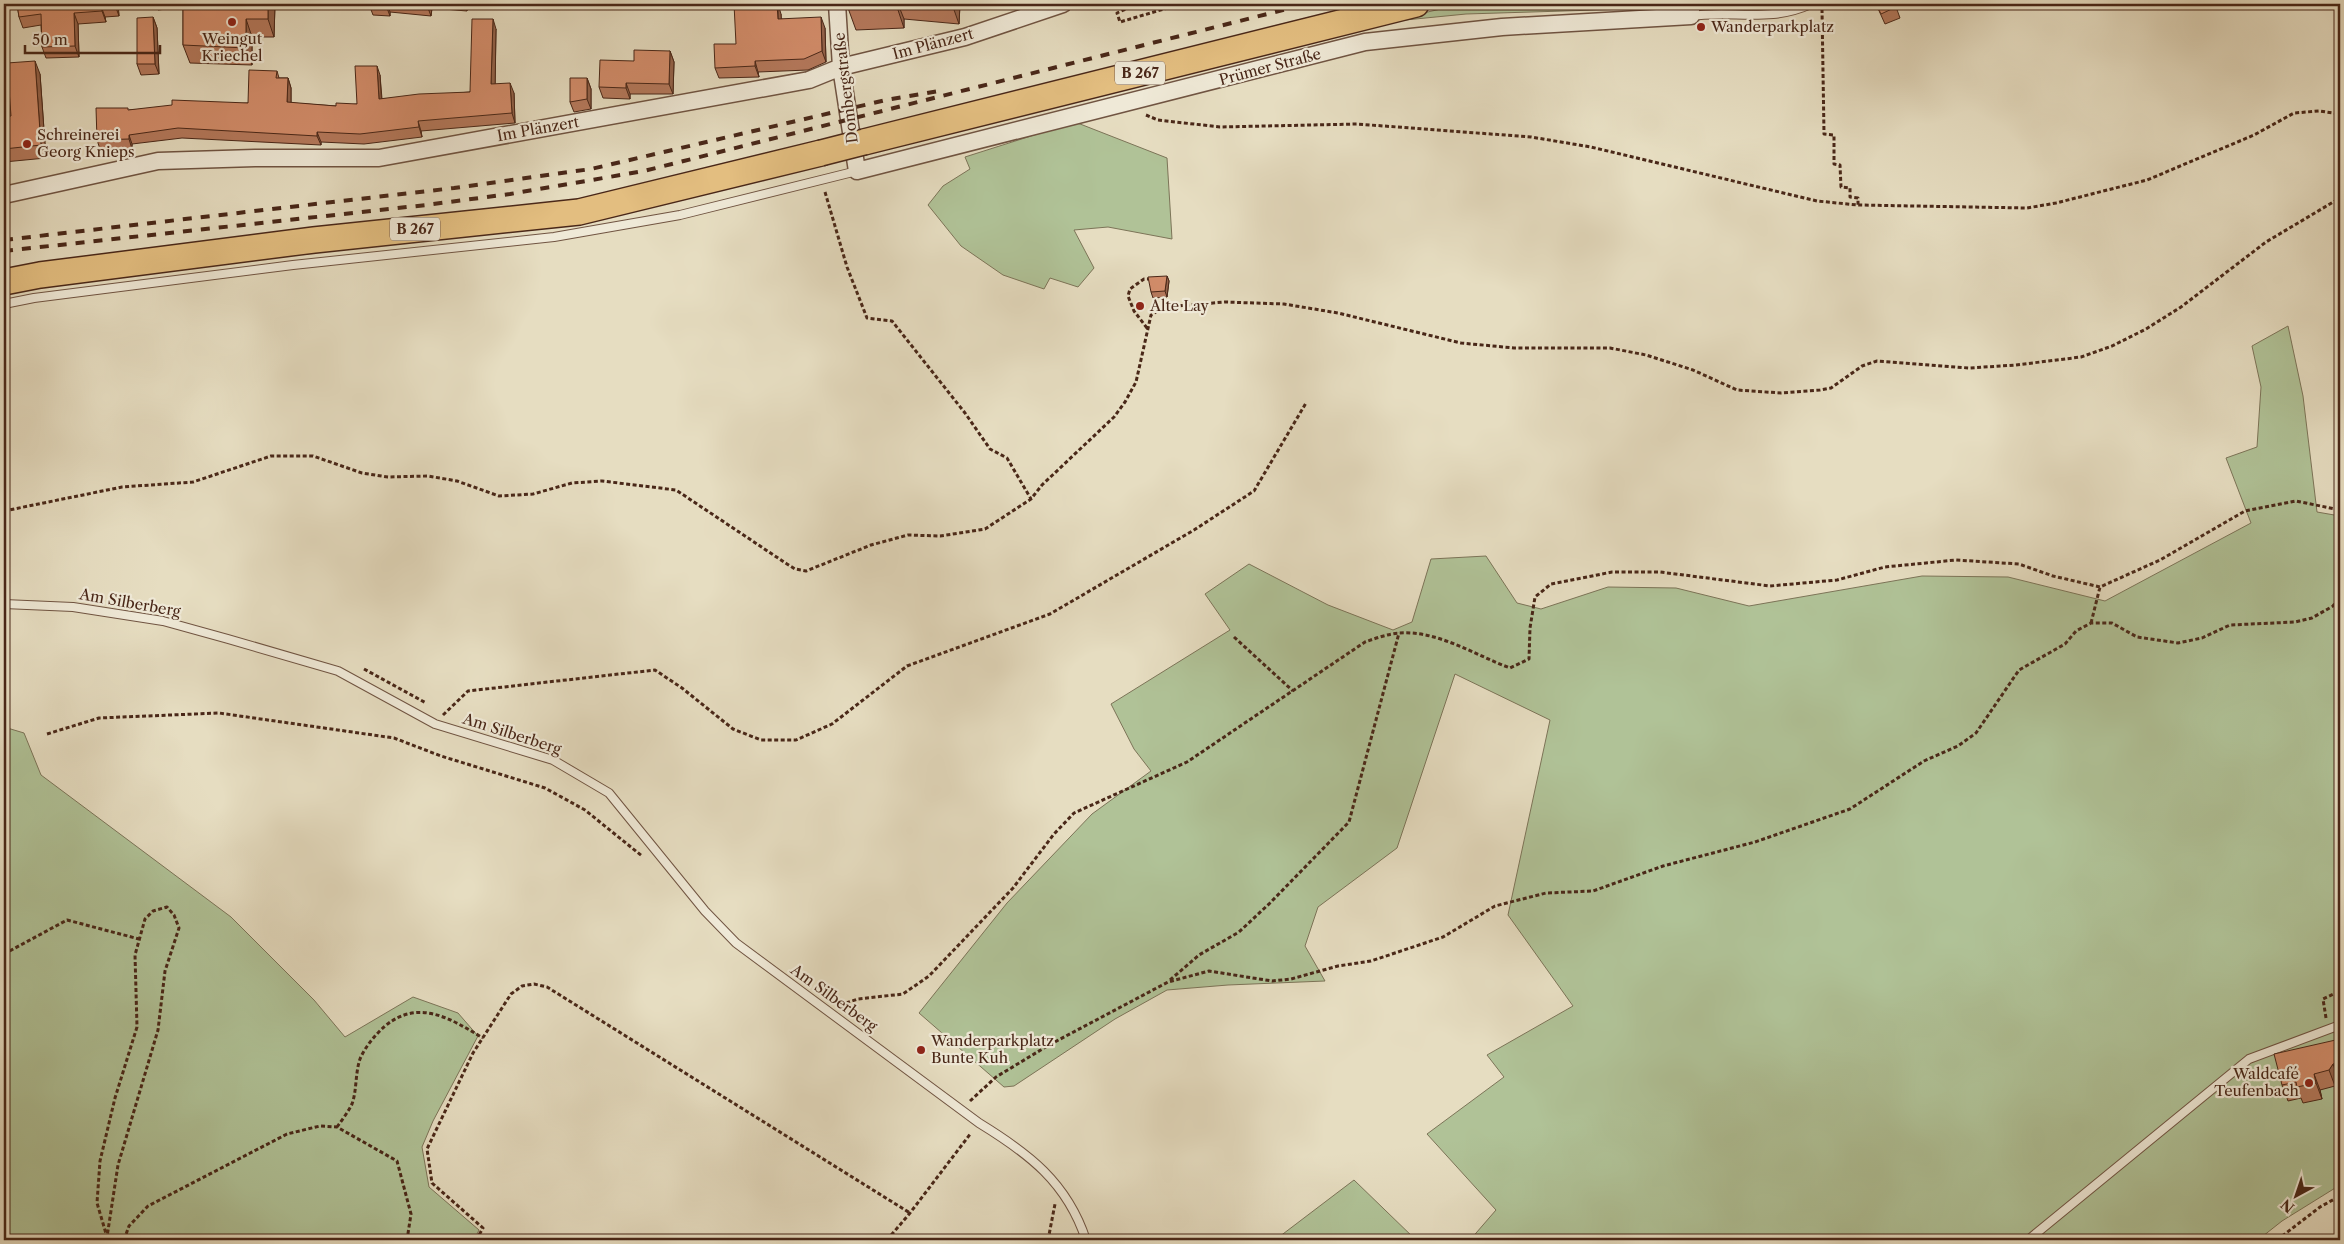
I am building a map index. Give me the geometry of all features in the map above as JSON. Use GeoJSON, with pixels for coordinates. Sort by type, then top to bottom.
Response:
{"type":"FeatureCollection","features":[{"type":"Feature","properties":{"kind":"main road","name":"B 267"},"geometry":{"type":"LineString","coordinates":[[4,282],[40,275],[314,240],[579,212],[1416,4]]}},
{"type":"Feature","properties":{"kind":"street","name":"Dombergstraße"},"geometry":{"type":"LineString","coordinates":[[837,4],[841,67],[857,171]]}},
{"type":"Feature","properties":{"kind":"street","name":"Im Plänzert"},"geometry":{"type":"LineString","coordinates":[[4,195],[158,161],[255,158],[379,158],[809,80],[841,67],[964,37],[1063,4]]}},
{"type":"Feature","properties":{"kind":"street","name":"Prümer Straße"},"geometry":{"type":"LineString","coordinates":[[857,171],[1365,42],[1502,27],[1691,10]]}},
{"type":"Feature","properties":{"kind":"lane","name":"Prümer Straße"},"geometry":{"type":"LineString","coordinates":[[1691,10],[1707,14],[1764,16],[1811,4]]}},
{"type":"Feature","properties":{"kind":"lane"},"geometry":{"type":"LineString","coordinates":[[4,304],[34,298],[293,265],[554,238],[680,215],[857,171]]}},
{"type":"Feature","properties":{"kind":"lane","name":"Am Silberberg"},"geometry":{"type":"LineString","coordinates":[[4,604],[73,607],[163,621],[228,638],[338,671],[435,724],[553,760],[609,793],[705,911],[736,943],[832,1012],[978,1122],[1013,1144],[1063,1190],[1077,1216],[1086,1240]]}},
{"type":"Feature","properties":{"kind":"lane"},"geometry":{"type":"LineString","coordinates":[[2028,1240],[2249,1059],[2327,1028],[2340,1025]]}},
{"type":"Feature","properties":{"kind":"path"},"geometry":{"type":"LineString","coordinates":[[1137,4],[1116,13],[1120,22],[1181,4]]}},
{"type":"Feature","properties":{"kind":"path"},"geometry":{"type":"LineString","coordinates":[[1822,4],[1824,134],[1834,134],[1834,164],[1840,165],[1841,187],[1850,188],[1850,197],[1858,198],[1858,205]]}},
{"type":"Feature","properties":{"kind":"path"},"geometry":{"type":"LineString","coordinates":[[1122,105],[1158,120],[1220,127],[1357,124],[1531,137],[1591,146],[1817,201],[1858,205],[2027,208],[2056,203],[2147,180],[2254,135],[2294,112],[2319,111],[2340,114]]}},
{"type":"Feature","properties":{"kind":"path"},"geometry":{"type":"LineString","coordinates":[[821,179],[846,267],[867,318],[892,321],[965,413],[990,449],[1007,458],[1031,499]]}},
{"type":"Feature","properties":{"kind":"path"},"geometry":{"type":"LineString","coordinates":[[4,510],[122,487],[193,482],[271,456],[314,456],[362,473],[388,477],[428,476],[457,480],[500,496],[533,494],[572,483],[602,481],[676,490],[795,569],[806,571],[871,544],[908,536],[940,536],[985,529],[1031,499],[1042,486],[1114,417],[1125,402],[1136,382],[1151,315],[1164,307],[1225,302],[1284,304],[1338,313],[1461,342],[1514,348],[1610,348],[1646,355],[1694,370],[1737,390],[1781,393],[1820,390],[1831,388],[1862,366],[1877,361],[1969,368],[2016,365],[2081,357],[2112,346],[2146,329],[2181,307],[2266,242],[2340,198]]}},
{"type":"Feature","properties":{"kind":"path"},"geometry":{"type":"LineString","coordinates":[[1148,328],[1134,311],[1128,296],[1130,289],[1144,278],[1152,279]]}},
{"type":"Feature","properties":{"kind":"path"},"geometry":{"type":"LineString","coordinates":[[435,724],[468,692],[655,670],[682,688],[733,729],[761,740],[796,740],[832,724],[907,666],[1050,614],[1194,530],[1254,491],[1306,403]]}},
{"type":"Feature","properties":{"kind":"path"},"geometry":{"type":"LineString","coordinates":[[832,1012],[842,1003],[904,994],[930,976],[1013,888],[1054,834],[1074,813],[1187,762],[1366,642],[1399,633],[1440,638],[1510,668],[1529,659],[1530,628],[1535,596],[1551,584],[1576,578],[1612,572],[1660,572],[1770,586],[1837,580],[1885,567],[1956,560],[2018,564],[2052,576],[2100,587],[2160,560],[2245,511],[2296,502],[2340,510]]}},
{"type":"Feature","properties":{"kind":"path"},"geometry":{"type":"LineString","coordinates":[[2091,622],[2100,587]]}},
{"type":"Feature","properties":{"kind":"path"},"geometry":{"type":"LineString","coordinates":[[1168,982],[1210,972],[1272,981],[1291,979],[1338,966],[1371,961],[1443,937],[1495,906],[1546,893],[1593,891],[1663,866],[1755,842],[1850,809],[1924,761],[1958,746],[1976,733],[2019,670],[2065,644],[2076,631],[2091,622],[2112,623],[2136,637],[2178,643],[2202,638],[2230,625],[2295,622],[2312,618],[2333,606],[2340,598]]}},
{"type":"Feature","properties":{"kind":"path"},"geometry":{"type":"LineString","coordinates":[[962,1110],[972,1097],[996,1077],[1049,1045],[1168,982],[1199,955],[1239,932],[1349,822],[1399,633]]}},
{"type":"Feature","properties":{"kind":"path"},"geometry":{"type":"LineString","coordinates":[[1234,638],[1293,691]]}},
{"type":"Feature","properties":{"kind":"path"},"geometry":{"type":"LineString","coordinates":[[47,734],[98,718],[219,713],[394,738],[441,756],[545,788],[585,810],[648,861]]}},
{"type":"Feature","properties":{"kind":"path"},"geometry":{"type":"LineString","coordinates":[[167,907],[174,916],[178,928],[165,971],[158,1030],[118,1166],[107,1238],[97,1203],[100,1161],[115,1098],[137,1026],[135,955],[145,919],[153,911],[167,907]]}},
{"type":"Feature","properties":{"kind":"path"},"geometry":{"type":"LineString","coordinates":[[4,954],[67,920],[139,939]]}},
{"type":"Feature","properties":{"kind":"path"},"geometry":{"type":"LineString","coordinates":[[476,1240],[483,1228],[432,1183],[427,1149],[473,1052],[511,994],[522,986],[534,984],[547,987],[910,1213]]}},
{"type":"Feature","properties":{"kind":"path"},"geometry":{"type":"LineString","coordinates":[[2327,1028],[2323,999],[2340,991]]}},
{"type":"Feature","properties":{"kind":"path"},"geometry":{"type":"LineString","coordinates":[[337,1127],[352,1104],[357,1069],[361,1056],[376,1034],[398,1016],[415,1012],[440,1016],[483,1038]]}},
{"type":"Feature","properties":{"kind":"path"},"geometry":{"type":"LineString","coordinates":[[887,1240],[910,1213],[978,1122]]}},
{"type":"Feature","properties":{"kind":"path"},"geometry":{"type":"LineString","coordinates":[[124,1240],[129,1226],[148,1206],[287,1134],[320,1126],[337,1127],[397,1161],[411,1214],[407,1240]]}},
{"type":"Feature","properties":{"kind":"path"},"geometry":{"type":"LineString","coordinates":[[1048,1240],[1053,1208],[1063,1190]]}},
{"type":"Feature","properties":{"kind":"path"},"geometry":{"type":"LineString","coordinates":[[2277,1240],[2320,1207],[2340,1196]]}},
{"type":"Feature","properties":{"kind":"green space"},"geometry":{"type":"Polygon","coordinates":[[[1462,4],[1672,4],[1662,8],[1466,14],[1385,22],[1462,4]]]}},
{"type":"Feature","properties":{"kind":"green space"},"geometry":{"type":"Polygon","coordinates":[[[1075,122],[1167,158],[1172,239],[1108,227],[1074,230],[1094,268],[1078,287],[1050,278],[1044,289],[1003,275],[961,246],[928,205],[943,186],[970,169],[965,157],[1075,122]]]}},
{"type":"Feature","properties":{"kind":"green space"},"geometry":{"type":"Polygon","coordinates":[[[2288,326],[2303,396],[2317,512],[2340,516],[2340,1185],[2282,1221],[2258,1240],[1470,1240],[1496,1210],[1427,1134],[1504,1077],[1487,1055],[1573,1006],[1508,915],[1550,720],[1455,674],[1397,848],[1318,907],[1305,946],[1325,981],[1228,985],[1167,990],[1115,1019],[1014,1086],[1004,1087],[919,1013],[1007,903],[1092,814],[1151,771],[1134,749],[1111,704],[1230,630],[1205,594],[1249,564],[1328,605],[1393,630],[1412,622],[1431,559],[1486,556],[1517,603],[1541,609],[1608,587],[1676,588],[1749,606],[1922,576],[2008,577],[2105,601],[2251,523],[2226,458],[2257,447],[2261,387],[2252,346],[2288,326]]]}},
{"type":"Feature","properties":{"kind":"green space"},"geometry":{"type":"Polygon","coordinates":[[[4,727],[24,733],[41,775],[231,917],[314,1000],[345,1037],[413,997],[458,1013],[478,1036],[433,1121],[422,1147],[429,1187],[479,1230],[474,1240],[4,1240],[4,727]]]}},
{"type":"Feature","properties":{"kind":"green space"},"geometry":{"type":"Polygon","coordinates":[[[1354,1180],[1416,1240],[1275,1240],[1354,1180]]]}},
{"type":"Feature","properties":{"kind":"building"},"geometry":{"type":"Polygon","coordinates":[[[17,4],[115,5],[101,6],[102,11],[74,13],[75,46],[42,47],[41,14],[19,17],[17,4]]]}},
{"type":"Feature","properties":{"kind":"building"},"geometry":{"type":"Polygon","coordinates":[[[183,4],[268,4],[268,19],[246,19],[246,48],[183,45],[183,4]]]}},
{"type":"Feature","properties":{"kind":"building"},"geometry":{"type":"Polygon","coordinates":[[[370,4],[387,4],[387,8],[370,7],[370,4]]]}},
{"type":"Feature","properties":{"kind":"building"},"geometry":{"type":"Polygon","coordinates":[[[387,4],[428,4],[428,8],[387,4]]]}},
{"type":"Feature","properties":{"kind":"building"},"geometry":{"type":"Polygon","coordinates":[[[734,4],[777,4],[778,19],[821,17],[822,51],[804,59],[755,61],[755,66],[715,68],[714,44],[736,44],[734,4]]]}},
{"type":"Feature","properties":{"kind":"building"},"geometry":{"type":"Polygon","coordinates":[[[848,4],[896,4],[896,6],[848,8],[848,4]]]}},
{"type":"Feature","properties":{"kind":"building"},"geometry":{"type":"Polygon","coordinates":[[[1876,4],[1895,4],[1896,7],[1881,14],[1876,4]]]}},
{"type":"Feature","properties":{"kind":"building"},"geometry":{"type":"Polygon","coordinates":[[[153,17],[155,64],[137,64],[137,18],[153,17]]]}},
{"type":"Feature","properties":{"kind":"building"},"geometry":{"type":"Polygon","coordinates":[[[472,19],[493,19],[491,84],[510,83],[512,113],[418,121],[419,127],[360,134],[317,132],[317,136],[178,128],[129,135],[129,139],[97,140],[96,108],[128,108],[128,110],[172,105],[172,100],[248,103],[249,70],[277,71],[276,78],[288,78],[287,102],[336,106],[336,103],[357,104],[355,66],[377,66],[379,99],[419,94],[470,92],[472,19]]]}},
{"type":"Feature","properties":{"kind":"building"},"geometry":{"type":"Polygon","coordinates":[[[634,50],[670,51],[669,84],[626,83],[626,88],[599,87],[600,60],[634,61],[634,50]]]}},
{"type":"Feature","properties":{"kind":"building"},"geometry":{"type":"Polygon","coordinates":[[[35,61],[41,145],[4,149],[4,117],[11,116],[7,63],[35,61]]]}},
{"type":"Feature","properties":{"kind":"building"},"geometry":{"type":"Polygon","coordinates":[[[570,78],[587,78],[587,99],[570,102],[570,78]]]}},
{"type":"Feature","properties":{"kind":"building"},"geometry":{"type":"Polygon","coordinates":[[[1167,276],[1165,291],[1151,292],[1148,277],[1167,276]]]}},
{"type":"Feature","properties":{"kind":"building"},"geometry":{"type":"Polygon","coordinates":[[[2340,1039],[2340,1057],[2338,1062],[2333,1064],[2329,1070],[2314,1074],[2316,1083],[2297,1087],[2296,1082],[2282,1085],[2274,1054],[2340,1039]]]}},
{"type":"Feature","properties":{"kind":"railway"},"geometry":{"type":"LineString","coordinates":[[4,251],[426,205],[510,194],[644,171],[1307,4]]}},
{"type":"Feature","properties":{"kind":"railway"},"geometry":{"type":"LineString","coordinates":[[4,240],[454,188],[591,169],[886,100],[939,91]]}},
{"type":"Feature","properties":{"kind":"place","name":"Weingut Kriechel"},"geometry":{"type":"Point","coordinates":[232,22]}},
{"type":"Feature","properties":{"kind":"place","name":"Wanderparkplatz"},"geometry":{"type":"Point","coordinates":[1701,27]}},
{"type":"Feature","properties":{"kind":"place","name":"Schreinerei Georg Knieps"},"geometry":{"type":"Point","coordinates":[27,144]}},
{"type":"Feature","properties":{"kind":"place","name":"Alte Lay"},"geometry":{"type":"Point","coordinates":[1140,306]}},
{"type":"Feature","properties":{"kind":"place","name":"Wanderparkplatz Bunte Kuh"},"geometry":{"type":"Point","coordinates":[921,1050]}},
{"type":"Feature","properties":{"kind":"place","name":"Waldcafé Teufenbach"},"geometry":{"type":"Point","coordinates":[2309,1083]}}]}
